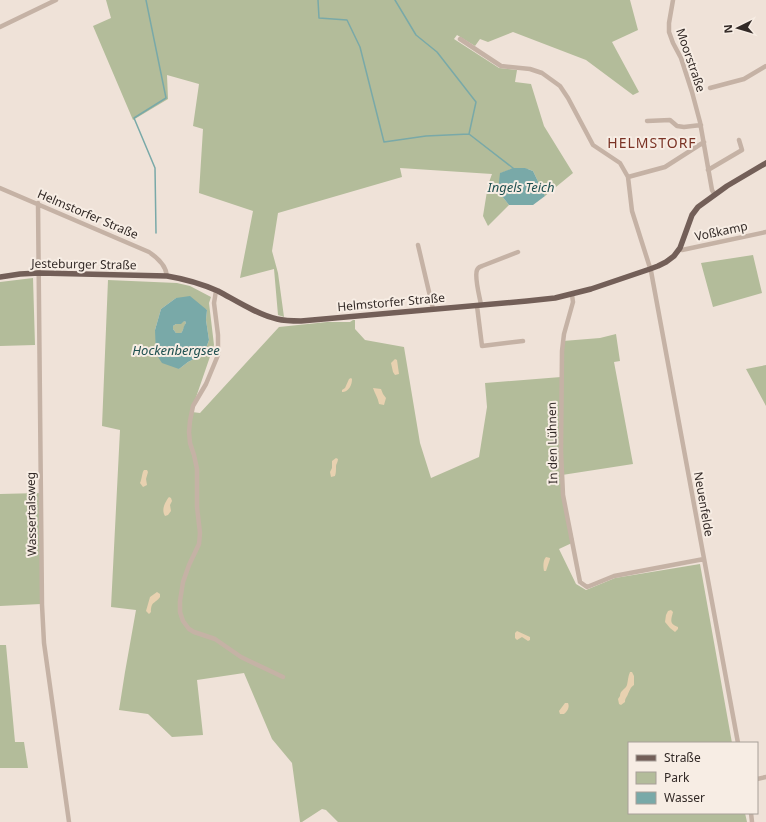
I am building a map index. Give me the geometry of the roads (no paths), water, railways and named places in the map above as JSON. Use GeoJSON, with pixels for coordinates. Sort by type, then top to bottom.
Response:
{"type":"FeatureCollection","features":[{"type":"Feature","properties":{"kind":"main road","name":"Helmstorfer Straße"},"geometry":{"type":"LineString","coordinates":[[167,276],[195,282],[264,315],[288,321],[541,300],[598,287],[666,262],[674,256],[680,248],[692,215],[698,207],[715,194],[766,163]]}},
{"type":"Feature","properties":{"kind":"main road","name":"Jesteburger Straße"},"geometry":{"type":"LineString","coordinates":[[0,277],[20,274],[167,276]]}},
{"type":"Feature","properties":{"kind":"street"},"geometry":{"type":"LineString","coordinates":[[0,27],[56,0]]}},
{"type":"Feature","properties":{"kind":"street","name":"Moorstraße"},"geometry":{"type":"LineString","coordinates":[[673,0],[669,32],[681,58],[692,92],[701,125],[712,190],[715,194]]}},
{"type":"Feature","properties":{"kind":"street"},"geometry":{"type":"LineString","coordinates":[[460,39],[500,66],[530,69],[542,73],[558,84],[568,98],[593,145],[620,163],[628,177],[664,167],[704,142]]}},
{"type":"Feature","properties":{"kind":"street"},"geometry":{"type":"LineString","coordinates":[[710,88],[744,79],[766,66]]}},
{"type":"Feature","properties":{"kind":"street"},"geometry":{"type":"LineString","coordinates":[[647,121],[670,120],[677,126],[684,127],[701,125]]}},
{"type":"Feature","properties":{"kind":"street"},"geometry":{"type":"LineString","coordinates":[[708,170],[742,150],[739,140]]}},
{"type":"Feature","properties":{"kind":"street","name":"Neuenfelde"},"geometry":{"type":"LineString","coordinates":[[628,177],[632,211],[650,269],[738,742]]}},
{"type":"Feature","properties":{"kind":"street","name":"Helmstorfer Straße"},"geometry":{"type":"LineString","coordinates":[[0,188],[38,203],[149,252],[164,266],[167,276]]}},
{"type":"Feature","properties":{"kind":"street","name":"Wassertalsweg"},"geometry":{"type":"LineString","coordinates":[[38,203],[42,605],[44,643],[69,822]]}},
{"type":"Feature","properties":{"kind":"street","name":"Voßkamp"},"geometry":{"type":"LineString","coordinates":[[680,248],[682,250],[766,232]]}},
{"type":"Feature","properties":{"kind":"street"},"geometry":{"type":"LineString","coordinates":[[418,245],[433,309]]}},
{"type":"Feature","properties":{"kind":"street"},"geometry":{"type":"LineString","coordinates":[[518,252],[482,266],[476,271],[482,346],[524,341]]}},
{"type":"Feature","properties":{"kind":"street"},"geometry":{"type":"LineString","coordinates":[[216,291],[214,303],[218,335],[218,355],[206,384],[193,406],[190,421],[190,443],[197,469],[197,507],[200,532],[199,544],[189,564],[183,582],[180,612],[183,621],[189,629],[215,639],[241,657],[284,677]]}},
{"type":"Feature","properties":{"kind":"street","name":"In den Lühnen"},"geometry":{"type":"LineString","coordinates":[[572,294],[573,302],[564,334],[562,352],[562,491],[580,582],[586,587],[614,576],[704,559]]}},
{"type":"Feature","properties":{"kind":"water","name":"Ingels Teich"},"geometry":{"type":"Polygon","coordinates":[[[513,168],[525,168],[533,171],[545,196],[533,205],[509,205],[498,191],[500,173],[513,168]]]}},
{"type":"Feature","properties":{"kind":"water","name":"Hockenbergsee"},"geometry":{"type":"Polygon","coordinates":[[[190,296],[207,310],[206,320],[209,340],[204,354],[188,362],[179,369],[162,363],[156,354],[155,330],[161,309],[176,298],[190,296]],[[185,321],[181,324],[176,324],[173,326],[173,329],[176,333],[181,333],[186,323],[185,321]]]}},
{"type":"Feature","properties":{"kind":"waterway"},"geometry":{"type":"LineString","coordinates":[[146,0],[166,98],[134,118],[155,168],[156,233]]}},
{"type":"Feature","properties":{"kind":"waterway"},"geometry":{"type":"LineString","coordinates":[[318,0],[319,18],[347,20],[360,47],[384,142],[426,136],[469,134]]}},
{"type":"Feature","properties":{"kind":"waterway"},"geometry":{"type":"LineString","coordinates":[[395,0],[416,35],[437,52],[476,102],[469,134],[513,168]]}},
{"type":"Feature","properties":{"kind":"district","name":"HELMSTORF"},"geometry":{"type":"Point","coordinates":[652,142]}}]}
